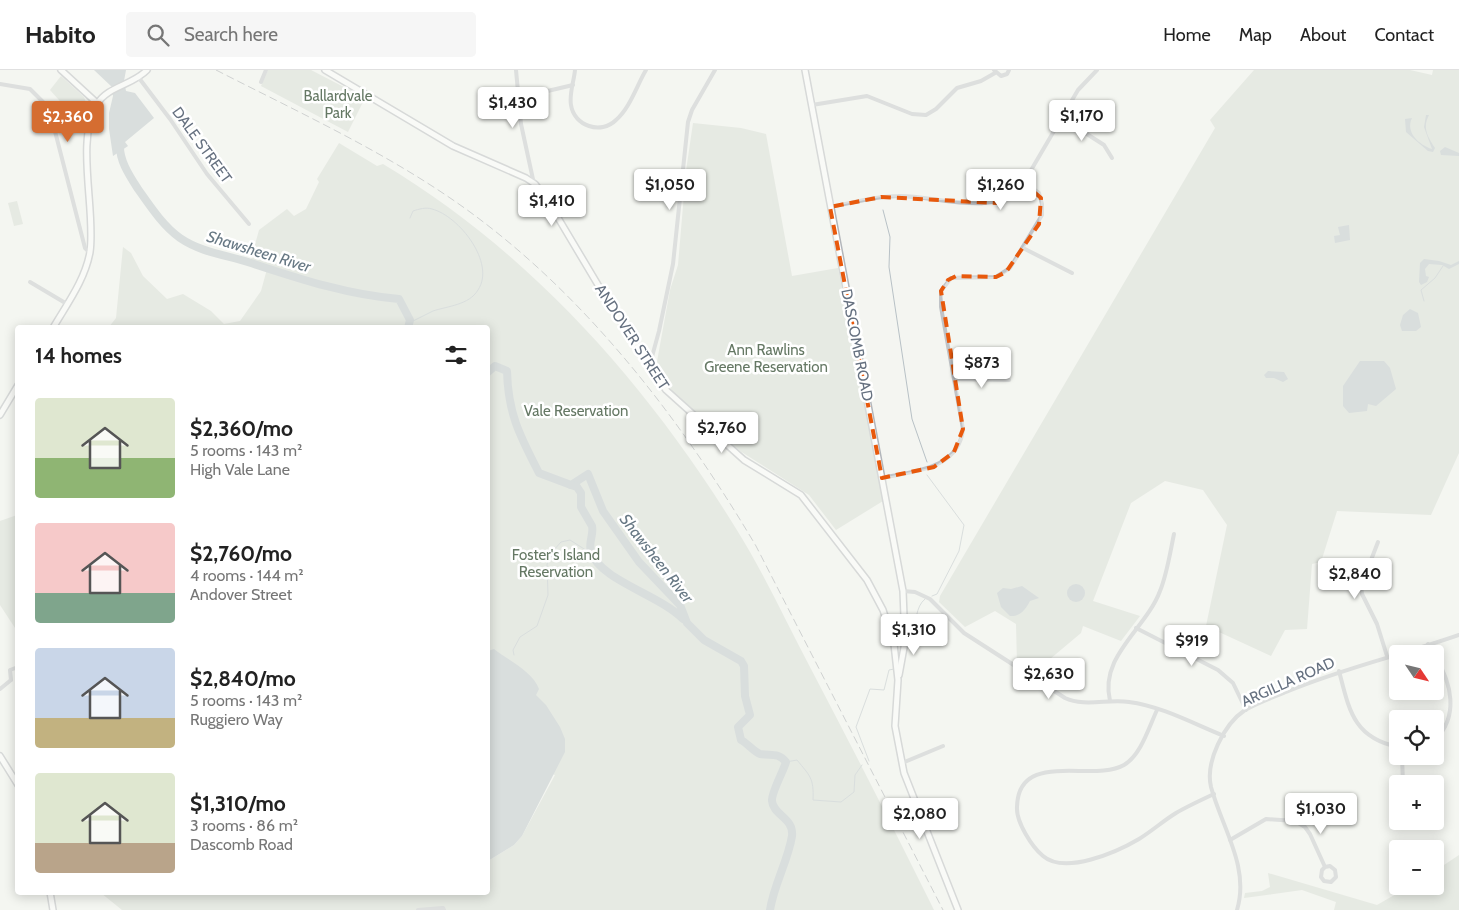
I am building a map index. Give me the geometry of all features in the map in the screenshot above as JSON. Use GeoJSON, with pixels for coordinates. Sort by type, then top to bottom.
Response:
{"type":"FeatureCollection","features":[{"type":"Feature","properties":{"kind":"main road"},"geometry":{"type":"LineString","coordinates":[[61,70],[97,103]]}},
{"type":"Feature","properties":{"kind":"main road"},"geometry":{"type":"LineString","coordinates":[[55,325],[84,271],[90,253],[88,148],[91,118],[97,103],[111,91],[139,78],[147,70]]}},
{"type":"Feature","properties":{"kind":"main road","name":"ANDOVER STREET"},"geometry":{"type":"LineString","coordinates":[[325,70],[453,146],[526,178],[535,184],[564,227],[610,305],[666,390],[716,437],[752,465],[791,487],[811,505],[866,580],[890,628],[894,644],[898,680],[895,726],[902,763],[958,910]]}},
{"type":"Feature","properties":{"kind":"main road","name":"DASCOMB ROAD"},"geometry":{"type":"LineString","coordinates":[[806,70],[830,208],[903,591],[904,652],[898,680]]}},
{"type":"Feature","properties":{"kind":"main road"},"geometry":{"type":"LineString","coordinates":[[0,415],[15,390]]}},
{"type":"Feature","properties":{"kind":"main road"},"geometry":{"type":"LineString","coordinates":[[890,628],[905,625]]}},
{"type":"Feature","properties":{"kind":"main road"},"geometry":{"type":"LineString","coordinates":[[894,644],[905,625]]}},
{"type":"Feature","properties":{"kind":"main road"},"geometry":{"type":"LineString","coordinates":[[0,756],[15,780]]}},
{"type":"Feature","properties":{"kind":"main road"},"geometry":{"type":"LineString","coordinates":[[50,895],[53,910]]}},
{"type":"Feature","properties":{"kind":"street"},"geometry":{"type":"LineString","coordinates":[[261,82],[266,70]]}},
{"type":"Feature","properties":{"kind":"street"},"geometry":{"type":"LineString","coordinates":[[516,70],[518,98],[535,184]]}},
{"type":"Feature","properties":{"kind":"street"},"geometry":{"type":"LineString","coordinates":[[576,70],[571,105],[577,118],[589,126],[604,127],[619,117],[646,70]]}},
{"type":"Feature","properties":{"kind":"street"},"geometry":{"type":"LineString","coordinates":[[650,364],[673,264],[688,122],[715,70]]}},
{"type":"Feature","properties":{"kind":"street"},"geometry":{"type":"LineString","coordinates":[[812,105],[867,96],[912,114],[926,115],[936,109],[957,88],[981,82],[994,72],[1003,76],[1009,70]]}},
{"type":"Feature","properties":{"kind":"street"},"geometry":{"type":"LineString","coordinates":[[830,208],[874,198],[899,196],[996,203],[1015,193],[1024,182],[1082,85],[1096,70]]}},
{"type":"Feature","properties":{"kind":"street","name":"DALE STREET"},"geometry":{"type":"LineString","coordinates":[[139,78],[170,119],[207,174],[249,224]]}},
{"type":"Feature","properties":{"kind":"street"},"geometry":{"type":"LineString","coordinates":[[0,84],[30,89],[49,108],[85,248],[90,253]]}},
{"type":"Feature","properties":{"kind":"street"},"geometry":{"type":"LineString","coordinates":[[518,98],[573,85]]}},
{"type":"Feature","properties":{"kind":"street"},"geometry":{"type":"LineString","coordinates":[[1062,118],[1104,145],[1112,158]]}},
{"type":"Feature","properties":{"kind":"street"},"geometry":{"type":"LineString","coordinates":[[882,478],[934,467],[945,461],[954,452],[962,437],[963,429],[940,298],[944,285],[948,280],[956,276],[1000,276],[1010,268],[1038,224],[1043,210],[1039,193],[1024,182]]}},
{"type":"Feature","properties":{"kind":"street"},"geometry":{"type":"LineString","coordinates":[[1023,248],[1072,273]]}},
{"type":"Feature","properties":{"kind":"street"},"geometry":{"type":"LineString","coordinates":[[30,282],[67,304]]}},
{"type":"Feature","properties":{"kind":"street"},"geometry":{"type":"LineString","coordinates":[[955,379],[1009,380]]}},
{"type":"Feature","properties":{"kind":"street"},"geometry":{"type":"LineString","coordinates":[[1110,701],[1108,686],[1111,670],[1118,654],[1160,591],[1174,534]]}},
{"type":"Feature","properties":{"kind":"street"},"geometry":{"type":"LineString","coordinates":[[1378,542],[1361,586],[1362,594],[1377,624],[1387,656]]}},
{"type":"Feature","properties":{"kind":"street"},"geometry":{"type":"LineString","coordinates":[[903,591],[915,592],[930,600],[964,632],[1059,696],[1074,702],[1130,702],[1157,710],[1224,736]]}},
{"type":"Feature","properties":{"kind":"street"},"geometry":{"type":"LineString","coordinates":[[1136,628],[1218,670],[1232,683],[1246,710]]}},
{"type":"Feature","properties":{"kind":"street","name":"ARGILLA ROAD"},"geometry":{"type":"LineString","coordinates":[[1237,910],[1242,892],[1241,873],[1210,781],[1210,768],[1224,736],[1246,710],[1338,671],[1459,635]]}},
{"type":"Feature","properties":{"kind":"street"},"geometry":{"type":"LineString","coordinates":[[11,680],[10,670],[15,668]]}},
{"type":"Feature","properties":{"kind":"street"},"geometry":{"type":"LineString","coordinates":[[1338,671],[1349,710],[1358,725],[1375,740],[1389,744]]}},
{"type":"Feature","properties":{"kind":"street"},"geometry":{"type":"LineString","coordinates":[[1444,673],[1456,694]]}},
{"type":"Feature","properties":{"kind":"street"},"geometry":{"type":"LineString","coordinates":[[11,680],[15,682]]}},
{"type":"Feature","properties":{"kind":"street"},"geometry":{"type":"LineString","coordinates":[[0,689],[11,680]]}},
{"type":"Feature","properties":{"kind":"street"},"geometry":{"type":"LineString","coordinates":[[1157,710],[1135,753],[1123,765],[1110,770],[1047,772],[1036,775],[1028,781],[1019,795],[1017,812],[1035,848],[1053,862],[1064,864],[1076,863],[1129,845],[1174,814],[1214,794]]}},
{"type":"Feature","properties":{"kind":"street"},"geometry":{"type":"LineString","coordinates":[[1444,733],[1448,730],[1456,712]]}},
{"type":"Feature","properties":{"kind":"street"},"geometry":{"type":"LineString","coordinates":[[902,763],[944,746]]}},
{"type":"Feature","properties":{"kind":"street"},"geometry":{"type":"LineString","coordinates":[[1230,840],[1266,819],[1294,822],[1302,825],[1310,834],[1325,867]]}},
{"type":"Feature","properties":{"kind":"street"},"geometry":{"type":"LineString","coordinates":[[1325,867],[1332,867],[1336,872],[1335,878],[1331,882],[1324,881],[1321,877],[1322,870],[1325,867]]}},
{"type":"Feature","properties":{"kind":"street"},"geometry":{"type":"LineString","coordinates":[[418,910],[443,908],[444,910]]}},
{"type":"Feature","properties":{"kind":"highlighted area"},"geometry":{"type":"Polygon","coordinates":[[[1023,182],[1041,198],[1039,224],[1006,272],[996,277],[956,276],[948,280],[941,291],[963,429],[954,452],[934,467],[882,478],[830,207],[881,197],[997,203],[1015,193],[1023,182]]]}},
{"type":"Feature","properties":{"kind":"green space","name":"Ballardvale Park"},"geometry":{"type":"Polygon","coordinates":[[[268,70],[311,70],[365,98],[348,132],[261,86],[268,70]]]}},
{"type":"Feature","properties":{"kind":"green space"},"geometry":{"type":"Polygon","coordinates":[[[1254,70],[1410,70],[1432,75],[1433,70],[1459,70],[1459,453],[1431,515],[1337,511],[1321,562],[1312,564],[1307,629],[1285,630],[1271,656],[1206,626],[1227,525],[1203,490],[1165,481],[1131,503],[1093,601],[1140,616],[1121,641],[1083,626],[1081,633],[1031,675],[1017,664],[1016,624],[995,611],[965,627],[939,602],[940,596],[1215,128],[1210,120],[1254,70]]]}},
{"type":"Feature","properties":{"kind":"green space"},"geometry":{"type":"Polygon","coordinates":[[[61,76],[84,97],[88,108],[67,109],[50,90],[61,76]]]}},
{"type":"Feature","properties":{"kind":"green space","name":"Ann Rawlins Greene Reservation"},"geometry":{"type":"Polygon","coordinates":[[[693,123],[741,128],[766,134],[792,276],[838,268],[883,501],[836,530],[809,495],[740,451],[673,392],[656,367],[670,290],[678,265],[686,171],[693,123]]]}},
{"type":"Feature","properties":{"kind":"green space"},"geometry":{"type":"Polygon","coordinates":[[[339,143],[377,166],[383,164],[437,199],[488,238],[536,280],[581,325],[623,372],[663,422],[700,474],[756,562],[934,910],[122,910],[103,895],[490,895],[490,860],[514,845],[522,836],[555,775],[490,753],[490,325],[111,325],[116,318],[123,247],[131,253],[143,276],[167,299],[183,294],[211,311],[224,324],[240,321],[261,291],[267,269],[250,263],[259,230],[287,209],[294,216],[306,209],[319,182],[317,179],[339,143]]]}},
{"type":"Feature","properties":{"kind":"green space"},"geometry":{"type":"Polygon","coordinates":[[[17,201],[23,224],[14,226],[8,203],[17,201]]]}},
{"type":"Feature","properties":{"kind":"green space"},"geometry":{"type":"Polygon","coordinates":[[[15,516],[15,628],[0,605],[0,521],[15,516]]]}},
{"type":"Feature","properties":{"kind":"green space"},"geometry":{"type":"Polygon","coordinates":[[[1459,855],[1459,910],[1334,910],[1336,902],[1302,890],[1244,898],[1245,893],[1262,891],[1270,887],[1268,873],[1377,905],[1394,895],[1444,895],[1444,865],[1459,855]]]}},
{"type":"Feature","properties":{"kind":"shaded area"},"geometry":{"type":"Polygon","coordinates":[[[94,70],[126,70],[124,81],[126,91],[135,93],[154,118],[125,142],[128,146],[113,156],[109,129],[109,113],[113,96],[112,87],[94,70]]]}},
{"type":"Feature","properties":{"kind":"shaded area"},"geometry":{"type":"Polygon","coordinates":[[[1426,115],[1429,115],[1426,128],[1435,148],[1433,152],[1428,151],[1406,132],[1405,119],[1412,118],[1410,128],[1412,133],[1418,141],[1432,149],[1424,127],[1426,115]]]}},
{"type":"Feature","properties":{"kind":"shaded area"},"geometry":{"type":"Polygon","coordinates":[[[1445,147],[1459,153],[1459,156],[1441,155],[1440,151],[1445,147]]]}},
{"type":"Feature","properties":{"kind":"shaded area"},"geometry":{"type":"Polygon","coordinates":[[[1349,225],[1350,240],[1335,243],[1334,236],[1340,235],[1338,227],[1349,225]]]}},
{"type":"Feature","properties":{"kind":"shaded area"},"geometry":{"type":"Polygon","coordinates":[[[1424,259],[1451,265],[1459,261],[1459,264],[1449,269],[1442,265],[1429,264],[1425,269],[1426,276],[1429,277],[1427,282],[1421,285],[1419,282],[1420,263],[1424,259]]]}},
{"type":"Feature","properties":{"kind":"shaded area"},"geometry":{"type":"Polygon","coordinates":[[[1410,309],[1418,313],[1421,327],[1416,331],[1402,331],[1400,325],[1403,315],[1410,309]]]}},
{"type":"Feature","properties":{"kind":"shaded area"},"geometry":{"type":"Polygon","coordinates":[[[1360,361],[1384,361],[1390,368],[1396,389],[1376,406],[1368,404],[1367,411],[1349,413],[1343,406],[1343,386],[1360,361]]]}},
{"type":"Feature","properties":{"kind":"shaded area"},"geometry":{"type":"Polygon","coordinates":[[[1268,371],[1284,372],[1288,379],[1283,382],[1274,378],[1266,378],[1264,375],[1268,371]]]}},
{"type":"Feature","properties":{"kind":"shaded area"},"geometry":{"type":"Polygon","coordinates":[[[1076,584],[1084,589],[1085,593],[1080,601],[1076,602],[1068,597],[1067,593],[1072,585],[1076,584]]]}},
{"type":"Feature","properties":{"kind":"shaded area"},"geometry":{"type":"Polygon","coordinates":[[[1022,586],[1039,598],[1030,601],[1025,610],[1020,614],[1010,616],[1001,607],[997,593],[1003,588],[1011,589],[1022,586]]]}},
{"type":"Feature","properties":{"kind":"shaded area"},"geometry":{"type":"Polygon","coordinates":[[[494,649],[526,672],[536,683],[539,689],[536,695],[546,705],[560,727],[565,739],[565,752],[522,836],[514,845],[490,860],[490,650],[494,649]]]}},
{"type":"Feature","properties":{"kind":"waterway","name":"Shawsheen River"},"geometry":{"type":"LineString","coordinates":[[120,144],[123,162],[135,184],[162,222],[180,238],[197,247],[324,286],[361,294],[399,299],[410,320],[409,325]]}},
{"type":"Feature","properties":{"kind":"waterway"},"geometry":{"type":"LineString","coordinates":[[409,323],[433,311],[469,299],[478,290],[482,279],[482,267],[478,254],[472,242],[453,221],[442,213],[427,208],[413,211],[410,218]]}},
{"type":"Feature","properties":{"kind":"waterway"},"geometry":{"type":"LineString","coordinates":[[883,210],[890,237],[889,267],[912,419],[927,462]]}},
{"type":"Feature","properties":{"kind":"waterway"},"geometry":{"type":"LineString","coordinates":[[1424,301],[1421,290],[1435,278],[1443,266]]}},
{"type":"Feature","properties":{"kind":"waterway","name":"Shawsheen River"},"geometry":{"type":"LineString","coordinates":[[490,370],[495,366],[507,371],[510,400],[516,424],[539,473],[571,485],[588,474],[603,511],[639,562],[680,605],[687,623],[704,640],[741,661],[744,666],[745,696],[750,715],[738,727],[741,740],[760,754],[777,756],[786,762],[773,793],[772,801],[773,806],[790,825],[792,836],[770,910]]}},
{"type":"Feature","properties":{"kind":"waterway"},"geometry":{"type":"LineString","coordinates":[[927,475],[964,525],[959,551],[937,594],[932,596]]}},
{"type":"Feature","properties":{"kind":"waterway","name":"Shawsheen River"},"geometry":{"type":"LineString","coordinates":[[571,485],[577,487],[581,493],[581,507],[592,526],[590,548],[597,562],[618,579],[660,602],[683,619]]}},
{"type":"Feature","properties":{"kind":"waterway"},"geometry":{"type":"LineString","coordinates":[[514,655],[513,650],[520,637],[537,626],[548,595],[547,564],[553,551],[561,542],[570,540],[592,554]]}},
{"type":"Feature","properties":{"kind":"waterway"},"geometry":{"type":"LineString","coordinates":[[912,634],[919,606],[925,599]]}},
{"type":"Feature","properties":{"kind":"waterway"},"geometry":{"type":"LineString","coordinates":[[869,761],[856,727],[870,689],[884,690],[889,670],[894,669]]}},
{"type":"Feature","properties":{"kind":"waterway"},"geometry":{"type":"LineString","coordinates":[[786,762],[797,760],[808,774],[813,787],[813,800],[841,802],[854,792],[855,775],[862,765]]}},
{"type":"Feature","properties":{"kind":"railway"},"geometry":{"type":"LineString","coordinates":[[216,70],[314,119],[378,154],[410,172],[470,212],[513,246],[554,283],[630,365],[697,453],[756,546],[943,910]]}},
{"type":"Feature","properties":{"kind":"park label","name":"Vale Reservation"},"geometry":{"type":"Point","coordinates":[576,411]}},
{"type":"Feature","properties":{"kind":"park label","name":"Foster's Island Reservation"},"geometry":{"type":"Point","coordinates":[556,564]}}]}
